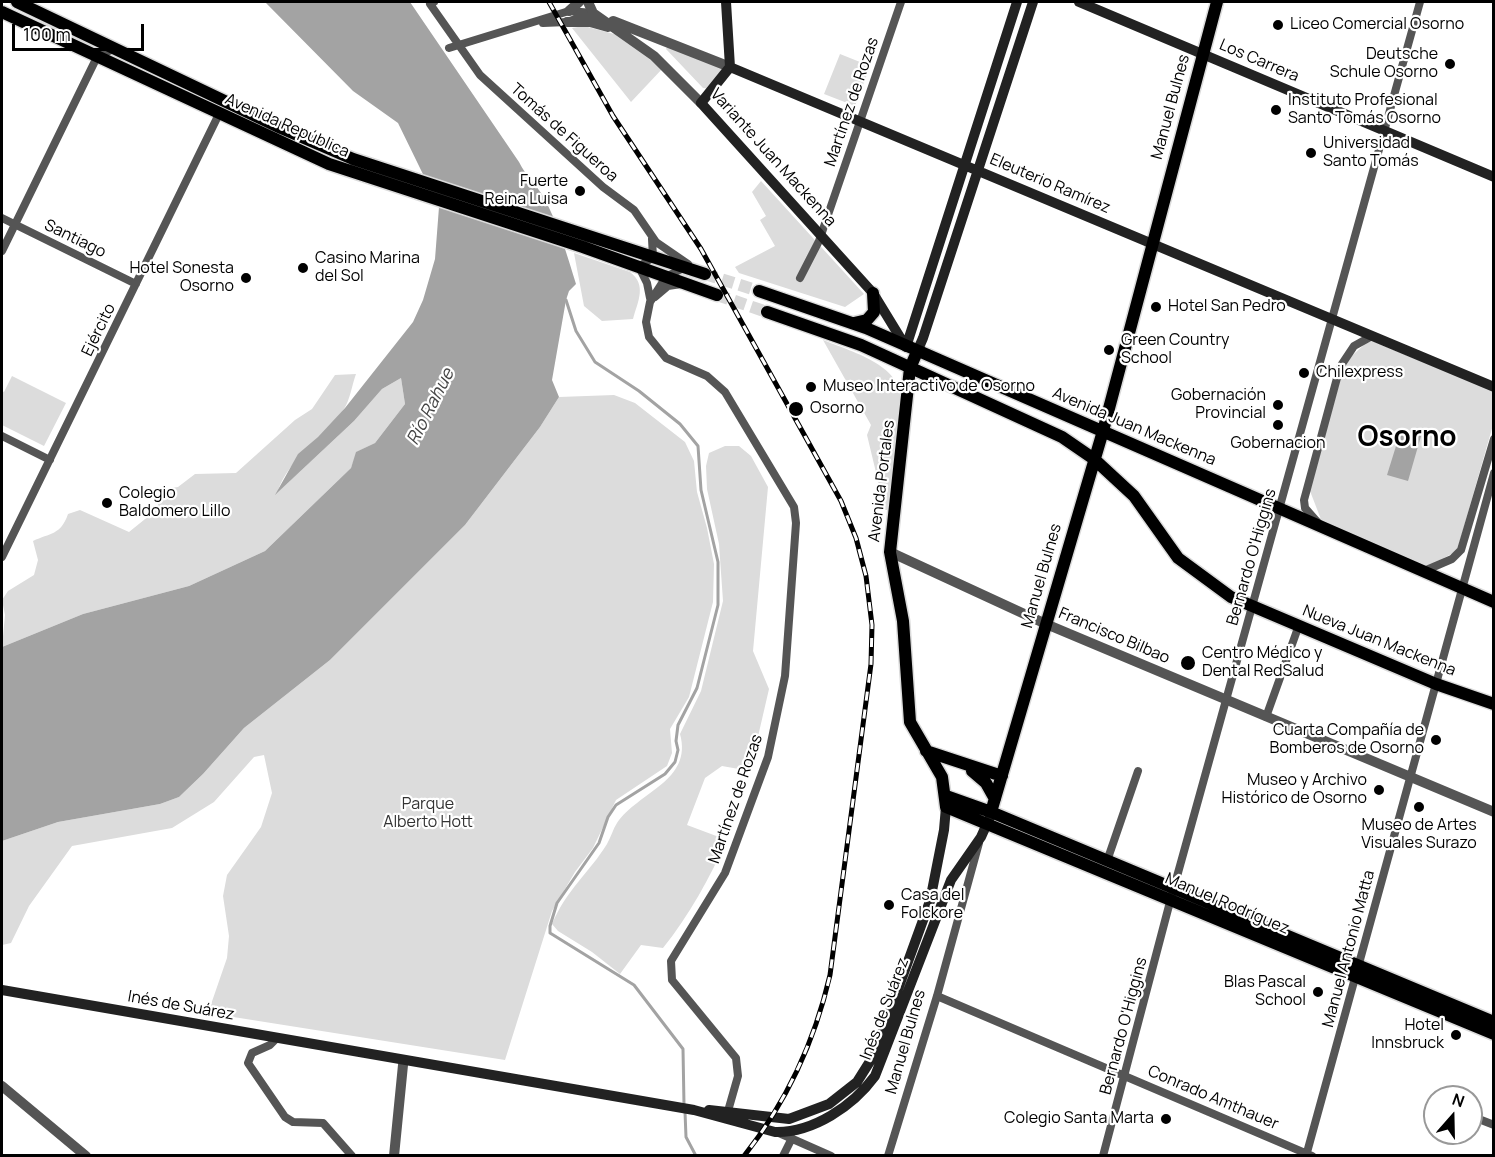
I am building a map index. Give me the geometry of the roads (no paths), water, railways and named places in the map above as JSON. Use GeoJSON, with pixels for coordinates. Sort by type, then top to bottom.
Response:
{"type":"FeatureCollection","features":[{"type":"Feature","properties":{"kind":"main road","name":"Avenida República"},"geometry":{"type":"LineString","coordinates":[[17,2],[292,133],[392,172],[652,257]]}},
{"type":"Feature","properties":{"kind":"main road"},"geometry":{"type":"LineString","coordinates":[[701,103],[730,67],[726,2]]}},
{"type":"Feature","properties":{"kind":"main road","name":"Avenida Portales"},"geometry":{"type":"LineString","coordinates":[[944,830],[946,802],[942,777],[910,722],[903,621],[890,552],[911,350],[931,267],[1017,2]]}},
{"type":"Feature","properties":{"kind":"main road","name":"Avenida Portales"},"geometry":{"type":"LineString","coordinates":[[911,350],[945,272],[1033,2]]}},
{"type":"Feature","properties":{"kind":"main road","name":"Los Carrera"},"geometry":{"type":"LineString","coordinates":[[1079,2],[1494,177]]}},
{"type":"Feature","properties":{"kind":"main road","name":"Manuel Bulnes"},"geometry":{"type":"LineString","coordinates":[[981,837],[990,818],[1103,431],[1202,53],[1218,2]]}},
{"type":"Feature","properties":{"kind":"main road","name":"Avenida República"},"geometry":{"type":"LineString","coordinates":[[2,12],[318,160],[639,267]]}},
{"type":"Feature","properties":{"kind":"main road"},"geometry":{"type":"LineString","coordinates":[[1004,44],[1017,49]]}},
{"type":"Feature","properties":{"kind":"main road","name":"Eleuterio Ramírez"},"geometry":{"type":"LineString","coordinates":[[730,67],[978,169],[1493,387]]}},
{"type":"Feature","properties":{"kind":"main road","name":"Variante Juan Mackenna"},"geometry":{"type":"LineString","coordinates":[[701,103],[873,293],[911,350]]}},
{"type":"Feature","properties":{"kind":"main road"},"geometry":{"type":"LineString","coordinates":[[948,213],[962,218]]}},
{"type":"Feature","properties":{"kind":"main road"},"geometry":{"type":"LineString","coordinates":[[941,236],[955,241]]}},
{"type":"Feature","properties":{"kind":"main road"},"geometry":{"type":"LineString","coordinates":[[652,257],[702,273]]}},
{"type":"Feature","properties":{"kind":"main road"},"geometry":{"type":"LineString","coordinates":[[639,267],[717,296]]}},
{"type":"Feature","properties":{"kind":"main road"},"geometry":{"type":"LineString","coordinates":[[931,267],[945,272]]}},
{"type":"Feature","properties":{"kind":"main road","name":"Avenida Juan Mackenna"},"geometry":{"type":"LineString","coordinates":[[759,291],[854,323],[911,350],[1103,431],[1494,602]]}},
{"type":"Feature","properties":{"kind":"main road"},"geometry":{"type":"LineString","coordinates":[[854,323],[867,320],[874,312],[873,293]]}},
{"type":"Feature","properties":{"kind":"main road"},"geometry":{"type":"LineString","coordinates":[[767,312],[830,332],[1048,430],[1094,459],[1134,496],[1178,558],[1205,581],[1252,608]]}},
{"type":"Feature","properties":{"kind":"main road","name":"Nueva Juan Mackenna"},"geometry":{"type":"LineString","coordinates":[[1252,608],[1299,625],[1436,684],[1494,704]]}},
{"type":"Feature","properties":{"kind":"main road"},"geometry":{"type":"LineString","coordinates":[[926,751],[1002,776]]}},
{"type":"Feature","properties":{"kind":"main road"},"geometry":{"type":"LineString","coordinates":[[942,777],[944,769],[949,765],[970,770],[983,779],[995,799]]}},
{"type":"Feature","properties":{"kind":"main road","name":"Manuel Rodríguez"},"geometry":{"type":"LineString","coordinates":[[946,802],[1107,861],[1173,893]]}},
{"type":"Feature","properties":{"kind":"main road","name":"Manuel Rodríguez"},"geometry":{"type":"LineString","coordinates":[[990,818],[1357,971],[1494,1034]]}},
{"type":"Feature","properties":{"kind":"main road","name":"Inés de Suárez"},"geometry":{"type":"LineString","coordinates":[[694,1110],[775,1132],[796,1130],[822,1119],[857,1097],[880,1067],[930,902],[944,830]]}},
{"type":"Feature","properties":{"kind":"main road","name":"Inés de Suárez"},"geometry":{"type":"LineString","coordinates":[[2,990],[355,1052],[405,1063],[468,1071],[678,1108],[728,1111],[782,1120],[829,1104],[852,1087],[863,1073],[896,1010],[951,880],[981,837]]}},
{"type":"Feature","properties":{"kind":"main road","name":"Manuel Rodríguez"},"geometry":{"type":"LineString","coordinates":[[1357,971],[1494,1022]]}},
{"type":"Feature","properties":{"kind":"street"},"geometry":{"type":"LineString","coordinates":[[568,17],[579,2]]}},
{"type":"Feature","properties":{"kind":"street"},"geometry":{"type":"LineString","coordinates":[[449,48],[534,23],[593,13],[588,2]]}},
{"type":"Feature","properties":{"kind":"street"},"geometry":{"type":"LineString","coordinates":[[588,2],[597,9],[662,36],[677,47]]}},
{"type":"Feature","properties":{"kind":"street","name":"Martínez de Rozas"},"geometry":{"type":"LineString","coordinates":[[800,278],[821,233],[901,2]]}},
{"type":"Feature","properties":{"kind":"street","name":"Bernardo O'Higgins"},"geometry":{"type":"LineString","coordinates":[[1103,1155],[1226,700],[1420,2]]}},
{"type":"Feature","properties":{"kind":"street","name":"Tomás de Figueroa"},"geometry":{"type":"LineString","coordinates":[[432,3],[480,75],[603,187],[634,210],[652,237],[702,273]]}},
{"type":"Feature","properties":{"kind":"street","name":"Variante Juan Mackenna"},"geometry":{"type":"LineString","coordinates":[[593,13],[630,38],[670,70],[701,103]]}},
{"type":"Feature","properties":{"kind":"street","name":"Eleuterio Ramírez"},"geometry":{"type":"LineString","coordinates":[[593,13],[730,67]]}},
{"type":"Feature","properties":{"kind":"street"},"geometry":{"type":"LineString","coordinates":[[568,17],[597,23],[630,38]]}},
{"type":"Feature","properties":{"kind":"street"},"geometry":{"type":"LineString","coordinates":[[2,251],[97,57],[115,48]]}},
{"type":"Feature","properties":{"kind":"street","name":"Ejército"},"geometry":{"type":"LineString","coordinates":[[2,557],[219,114]]}},
{"type":"Feature","properties":{"kind":"street","name":"Santiago"},"geometry":{"type":"LineString","coordinates":[[2,218],[136,284]]}},
{"type":"Feature","properties":{"kind":"street"},"geometry":{"type":"LineString","coordinates":[[650,302],[649,290],[639,267],[652,257],[652,237]]}},
{"type":"Feature","properties":{"kind":"street"},"geometry":{"type":"LineString","coordinates":[[650,302],[666,277],[679,269],[702,273]]}},
{"type":"Feature","properties":{"kind":"street"},"geometry":{"type":"LineString","coordinates":[[650,302],[668,286],[684,284]]}},
{"type":"Feature","properties":{"kind":"street","name":"Martínez de Rozas"},"geometry":{"type":"LineString","coordinates":[[650,302],[646,322],[654,345],[666,358],[717,383],[796,514],[786,666],[768,757],[725,873],[674,955],[669,970],[672,980],[736,1058],[738,1076],[728,1111]]}},
{"type":"Feature","properties":{"kind":"street","name":"Bernardo O'Higgins"},"geometry":{"type":"LineString","coordinates":[[1322,527],[1305,508],[1309,479],[1340,367],[1354,346],[1372,336]]}},
{"type":"Feature","properties":{"kind":"street"},"geometry":{"type":"LineString","coordinates":[[2,436],[50,460]]}},
{"type":"Feature","properties":{"kind":"street"},"geometry":{"type":"LineString","coordinates":[[1424,572],[1452,560],[1461,550],[1494,439]]}},
{"type":"Feature","properties":{"kind":"street","name":"Manuel Antonio Matta"},"geometry":{"type":"LineString","coordinates":[[1308,1155],[1461,587],[1494,473]]}},
{"type":"Feature","properties":{"kind":"street","name":"Francisco Bilbao"},"geometry":{"type":"LineString","coordinates":[[890,552],[1046,624],[1494,812]]}},
{"type":"Feature","properties":{"kind":"street"},"geometry":{"type":"LineString","coordinates":[[1266,717],[1299,625]]}},
{"type":"Feature","properties":{"kind":"street"},"geometry":{"type":"LineString","coordinates":[[1107,861],[1138,771]]}},
{"type":"Feature","properties":{"kind":"street","name":"Manuel Bulnes"},"geometry":{"type":"LineString","coordinates":[[888,1155],[937,996],[981,837]]}},
{"type":"Feature","properties":{"kind":"street","name":"Conrado Amthauer"},"geometry":{"type":"LineString","coordinates":[[937,996],[1308,1155]]}},
{"type":"Feature","properties":{"kind":"street"},"geometry":{"type":"LineString","coordinates":[[277,1038],[270,1045],[252,1053],[248,1063],[285,1117],[293,1122],[315,1120],[323,1123],[352,1155]]}},
{"type":"Feature","properties":{"kind":"street"},"geometry":{"type":"LineString","coordinates":[[394,1155],[405,1063]]}},
{"type":"Feature","properties":{"kind":"street"},"geometry":{"type":"LineString","coordinates":[[2,1086],[86,1155]]}},
{"type":"Feature","properties":{"kind":"street"},"geometry":{"type":"LineString","coordinates":[[775,1132],[831,1155]]}},
{"type":"Feature","properties":{"kind":"street"},"geometry":{"type":"LineString","coordinates":[[783,1155],[792,1138]]}},
{"type":"Feature","properties":{"kind":"water","name":"Río Rahue"},"geometry":{"type":"Polygon","coordinates":[[[265,2],[410,2],[543,196],[558,228],[576,284],[569,291],[566,300],[552,380],[559,397],[540,427],[465,525],[330,660],[244,728],[179,797],[160,804],[58,822],[2,841],[2,647],[83,614],[189,586],[265,551],[351,468],[356,452],[375,443],[405,404],[401,378],[382,389],[354,421],[275,495],[298,454],[318,437],[345,408],[413,322],[423,300],[435,259],[439,207],[398,123],[353,91],[265,2]]]}},
{"type":"Feature","properties":{"kind":"water"},"geometry":{"type":"Polygon","coordinates":[[[1401,430],[1421,436],[1408,481],[1387,475],[1401,430]]]}},
{"type":"Feature","properties":{"kind":"waterway"},"geometry":{"type":"LineString","coordinates":[[566,300],[576,331],[595,362],[639,391],[680,424],[698,446],[701,490],[718,562],[718,605],[697,688],[678,725],[676,741],[678,750],[675,762],[665,774],[616,805],[608,817],[599,843],[557,903],[550,926],[550,933],[634,985],[683,1049],[684,1105]]}},
{"type":"Feature","properties":{"kind":"waterway"},"geometry":{"type":"LineString","coordinates":[[685,1112],[686,1137],[696,1156]]}},
{"type":"Feature","properties":{"kind":"tunnel"},"geometry":{"type":"LineString","coordinates":[[705,274],[759,291]]}},
{"type":"Feature","properties":{"kind":"tunnel"},"geometry":{"type":"LineString","coordinates":[[717,295],[767,312]]}},
{"type":"Feature","properties":{"kind":"railway"},"geometry":{"type":"LineString","coordinates":[[549,2],[613,116],[701,249],[841,501],[856,538],[866,576],[872,625],[871,664],[830,975],[816,1023],[797,1070],[786,1093],[744,1156]]}},
{"type":"Feature","properties":{"kind":"place","name":"Liceo Comercial Osorno"},"geometry":{"type":"Point","coordinates":[1278,25]}},
{"type":"Feature","properties":{"kind":"place","name":"Deutsche Schule Osorno"},"geometry":{"type":"Point","coordinates":[1450,64]}},
{"type":"Feature","properties":{"kind":"place","name":"Instituto Profesional Santo Tomás Osorno"},"geometry":{"type":"Point","coordinates":[1276,110]}},
{"type":"Feature","properties":{"kind":"place","name":"Universidad Santo Tomás"},"geometry":{"type":"Point","coordinates":[1311,153]}},
{"type":"Feature","properties":{"kind":"place","name":"Fuerte Reina Luisa"},"geometry":{"type":"Point","coordinates":[580,191]}},
{"type":"Feature","properties":{"kind":"place","name":"Casino Marina del Sol"},"geometry":{"type":"Point","coordinates":[303,268]}},
{"type":"Feature","properties":{"kind":"place","name":"Hotel Sonesta Osorno"},"geometry":{"type":"Point","coordinates":[246,278]}},
{"type":"Feature","properties":{"kind":"place","name":"Hotel San Pedro"},"geometry":{"type":"Point","coordinates":[1156,307]}},
{"type":"Feature","properties":{"kind":"place","name":"Green Country School"},"geometry":{"type":"Point","coordinates":[1109,350]}},
{"type":"Feature","properties":{"kind":"place","name":"Chilexpress"},"geometry":{"type":"Point","coordinates":[1304,373]}},
{"type":"Feature","properties":{"kind":"place","name":"Museo Interactivo de Osorno"},"geometry":{"type":"Point","coordinates":[811,387]}},
{"type":"Feature","properties":{"kind":"place","name":"Gobernación Provincial"},"geometry":{"type":"Point","coordinates":[1278,405]}},
{"type":"Feature","properties":{"kind":"place","name":"Osorno"},"geometry":{"type":"Point","coordinates":[796,409]}},
{"type":"Feature","properties":{"kind":"place","name":"Gobernacion"},"geometry":{"type":"Point","coordinates":[1278,425]}},
{"type":"Feature","properties":{"kind":"place","name":"Colegio Baldomero Lillo"},"geometry":{"type":"Point","coordinates":[107,503]}},
{"type":"Feature","properties":{"kind":"place","name":"Centro Médico y Dental RedSalud"},"geometry":{"type":"Point","coordinates":[1188,663]}},
{"type":"Feature","properties":{"kind":"place","name":"Cuarta Compañía de Bomberos de Osorno"},"geometry":{"type":"Point","coordinates":[1436,740]}},
{"type":"Feature","properties":{"kind":"place","name":"Museo y Archivo Histórico de Osorno"},"geometry":{"type":"Point","coordinates":[1379,790]}},
{"type":"Feature","properties":{"kind":"place","name":"Museo de Artes Visuales Surazo"},"geometry":{"type":"Point","coordinates":[1419,807]}},
{"type":"Feature","properties":{"kind":"place","name":"Casa del Folckore"},"geometry":{"type":"Point","coordinates":[889,905]}},
{"type":"Feature","properties":{"kind":"place","name":"Blas Pascal School"},"geometry":{"type":"Point","coordinates":[1318,992]}},
{"type":"Feature","properties":{"kind":"place","name":"Hotel Innsbruck"},"geometry":{"type":"Point","coordinates":[1456,1035]}},
{"type":"Feature","properties":{"kind":"place","name":"Colegio Santa Marta"},"geometry":{"type":"Point","coordinates":[1166,1119]}},
{"type":"Feature","properties":{"kind":"district","name":"Osorno"},"geometry":{"type":"Point","coordinates":[1407,438]}},
{"type":"Feature","properties":{"kind":"park label","name":"Parque Alberto Hott"},"geometry":{"type":"Point","coordinates":[428,814]}}]}
